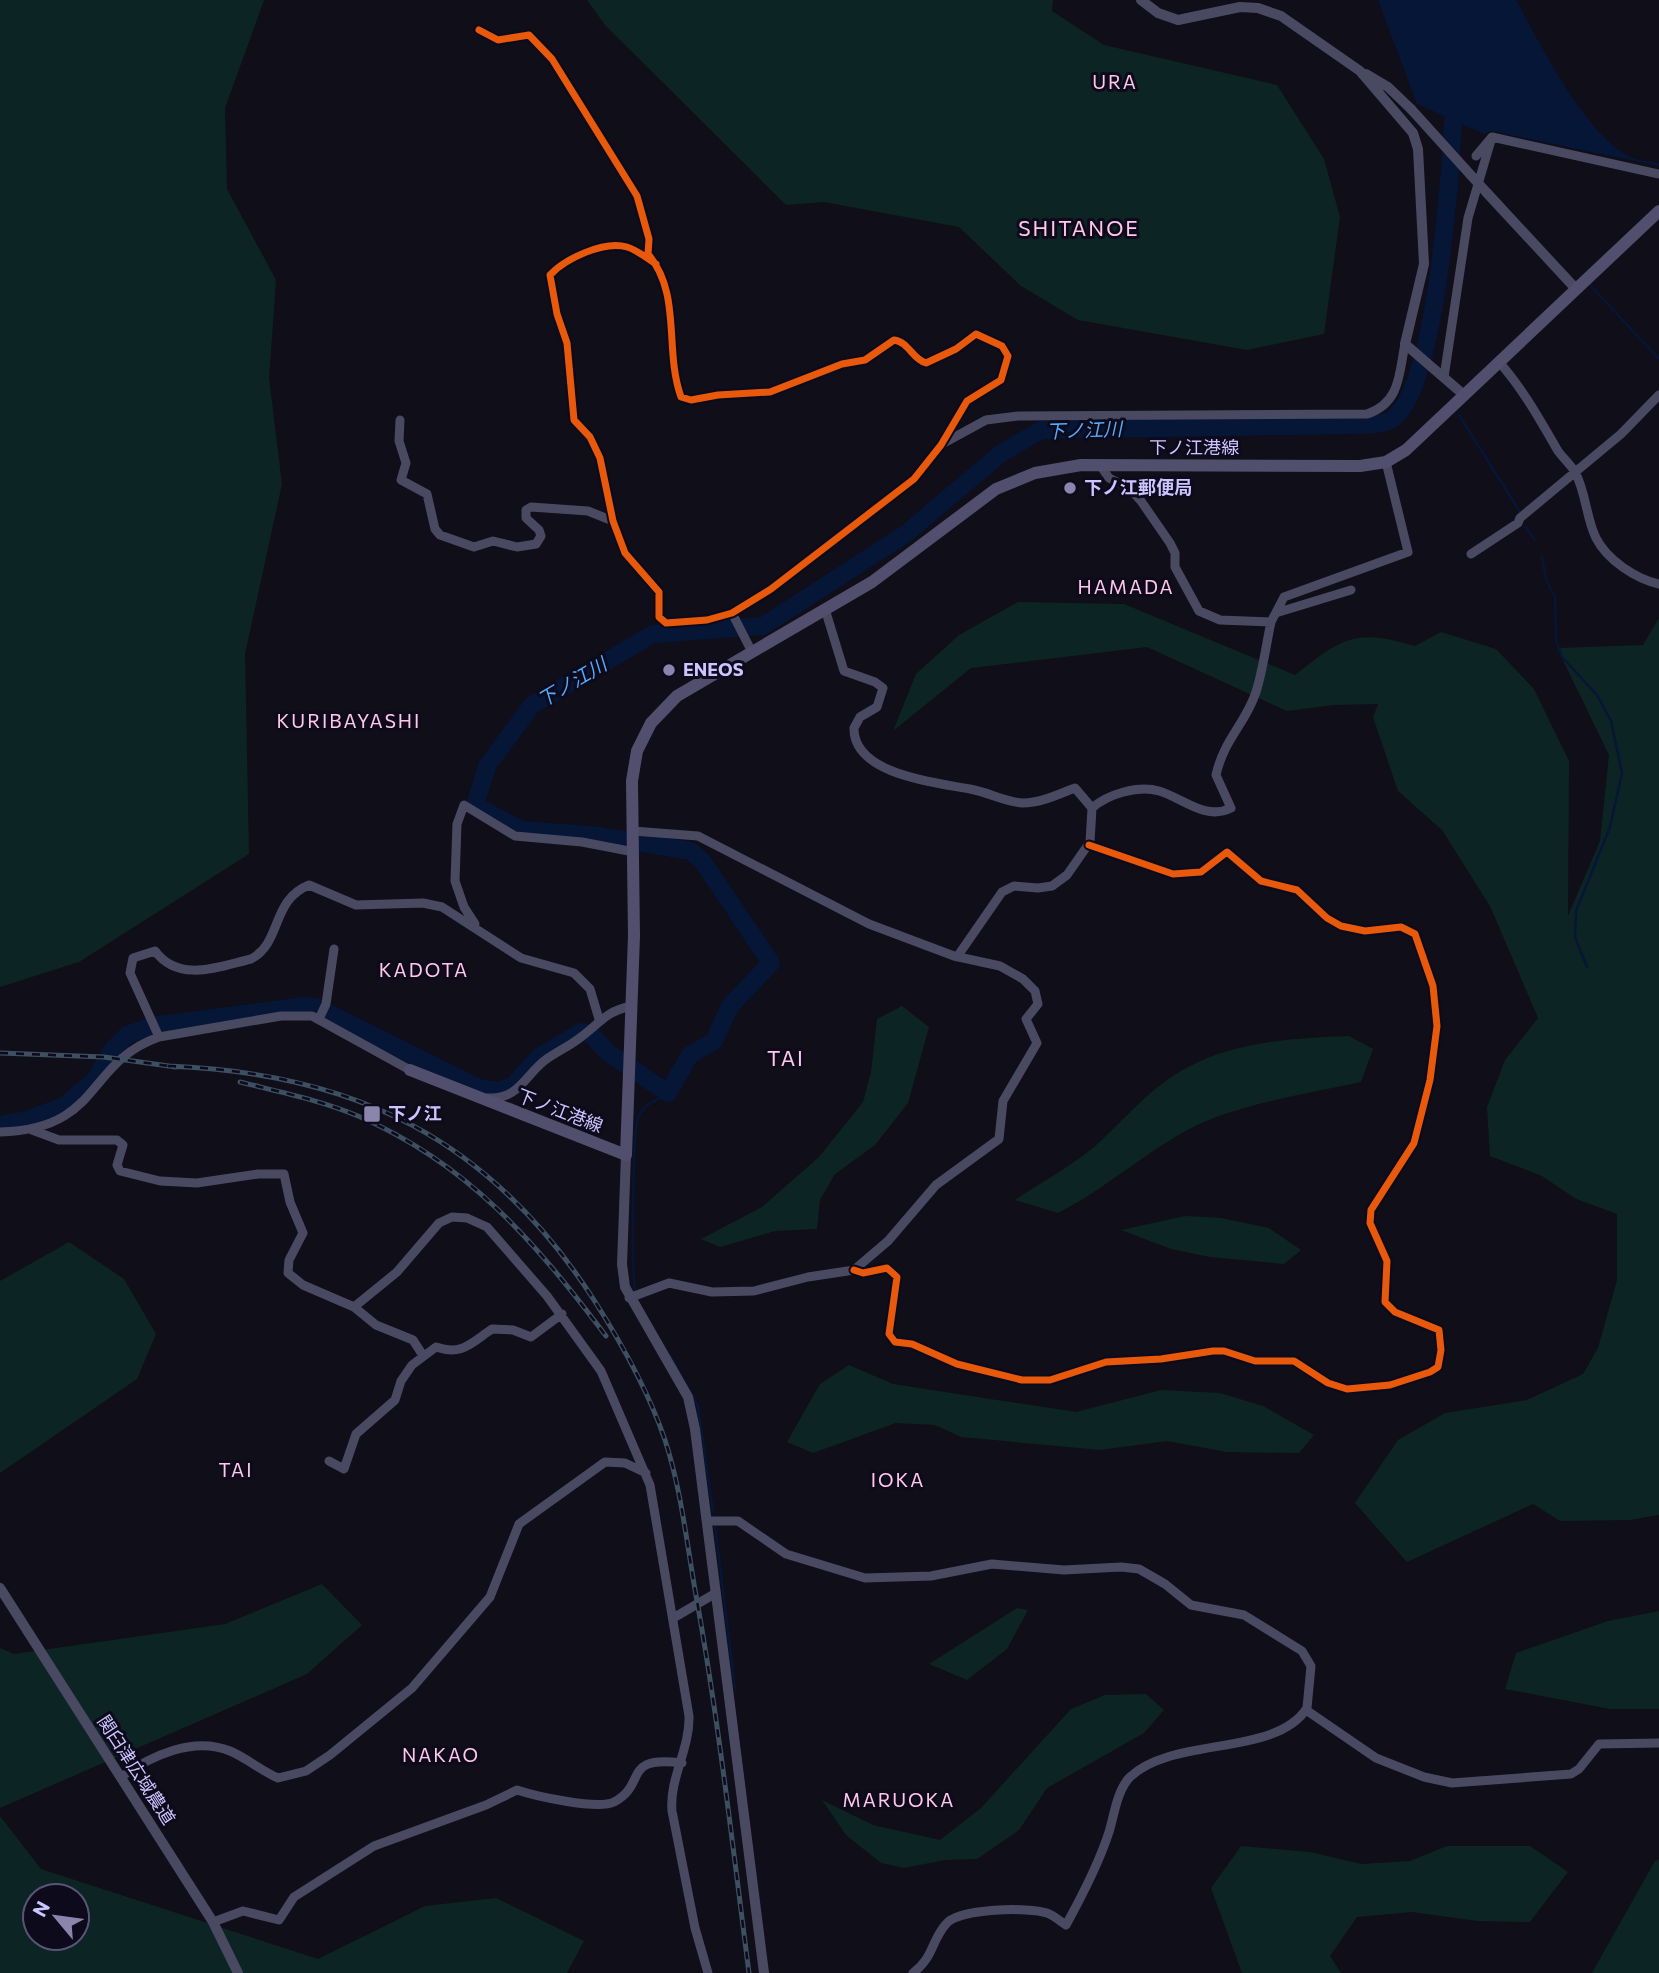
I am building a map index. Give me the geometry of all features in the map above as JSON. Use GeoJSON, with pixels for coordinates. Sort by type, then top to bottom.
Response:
{"type":"FeatureCollection","features":[{"type":"Feature","properties":{"kind":"main road","name":"下ノ江港線"},"geometry":{"type":"LineString","coordinates":[[634,851],[634,768],[639,747],[651,723],[677,696],[890,569],[996,489],[1048,470],[1100,465],[1360,466],[1386,462],[1406,450],[1659,211]]}},
{"type":"Feature","properties":{"kind":"main road"},"geometry":{"type":"LineString","coordinates":[[631,1006],[634,851]]}},
{"type":"Feature","properties":{"kind":"main road","name":"下ノ江港線"},"geometry":{"type":"LineString","coordinates":[[410,1070],[470,1096],[625,1155],[631,1006]]}},
{"type":"Feature","properties":{"kind":"street"},"geometry":{"type":"LineString","coordinates":[[1142,0],[1158,13],[1178,20],[1240,7],[1272,12],[1300,27],[1360,71],[1388,87],[1576,289]]}},
{"type":"Feature","properties":{"kind":"street"},"geometry":{"type":"LineString","coordinates":[[480,30],[498,40],[529,35],[547,51],[636,196],[649,239],[648,254],[656,264],[672,313],[671,351],[681,397],[691,400],[719,395],[769,392],[842,364],[865,360],[884,344],[894,340],[901,341],[916,359],[926,363],[956,349],[976,334],[1002,346],[1008,356],[1001,380],[970,398],[941,445],[912,481],[771,589],[733,614],[707,620],[664,621],[658,613],[659,592],[625,553],[613,520],[600,458],[590,437],[573,420],[569,355],[550,275],[570,259],[616,246],[626,246],[656,264]]}},
{"type":"Feature","properties":{"kind":"street"},"geometry":{"type":"LineString","coordinates":[[941,445],[986,421],[1018,416],[1367,414],[1380,408],[1392,394],[1403,371],[1406,344],[1424,264],[1418,149],[1413,133],[1360,71]]}},
{"type":"Feature","properties":{"kind":"street"},"geometry":{"type":"LineString","coordinates":[[1442,374],[1468,218],[1492,137]]}},
{"type":"Feature","properties":{"kind":"street"},"geometry":{"type":"LineString","coordinates":[[1476,156],[1492,137]]}},
{"type":"Feature","properties":{"kind":"street"},"geometry":{"type":"LineString","coordinates":[[1492,137],[1659,174]]}},
{"type":"Feature","properties":{"kind":"street"},"geometry":{"type":"LineString","coordinates":[[1406,344],[1464,395]]}},
{"type":"Feature","properties":{"kind":"street"},"geometry":{"type":"LineString","coordinates":[[1499,362],[1518,385],[1561,455],[1575,471],[1588,506],[1595,537],[1604,549],[1642,581],[1659,584]]}},
{"type":"Feature","properties":{"kind":"street"},"geometry":{"type":"LineString","coordinates":[[1471,554],[1518,523],[1621,434],[1659,395]]}},
{"type":"Feature","properties":{"kind":"street"},"geometry":{"type":"LineString","coordinates":[[400,420],[400,441],[406,463],[401,480],[427,494],[435,529],[440,536],[474,547],[494,541],[517,547],[536,544],[541,536],[539,530],[526,518],[526,510],[531,507],[581,510],[613,520]]}},
{"type":"Feature","properties":{"kind":"street"},"geometry":{"type":"LineString","coordinates":[[1092,808],[1102,800],[1146,789],[1161,791],[1206,811],[1224,812],[1231,808],[1216,775],[1226,743],[1243,720],[1256,692],[1271,622],[1279,612],[1284,597],[1408,552],[1386,462]]}},
{"type":"Feature","properties":{"kind":"street"},"geometry":{"type":"LineString","coordinates":[[1100,465],[1109,478],[1129,488],[1141,501],[1170,543],[1175,553],[1175,567],[1199,611],[1220,620],[1271,622]]}},
{"type":"Feature","properties":{"kind":"street"},"geometry":{"type":"LineString","coordinates":[[1279,612],[1351,590]]}},
{"type":"Feature","properties":{"kind":"street"},"geometry":{"type":"LineString","coordinates":[[825,609],[842,669],[883,688],[877,707],[860,717],[854,728],[858,744],[872,759],[924,783],[971,789],[1023,803],[1075,788],[1092,808],[1093,831],[1088,845],[1067,875],[1052,886],[1014,886],[1002,892],[957,957]]}},
{"type":"Feature","properties":{"kind":"street"},"geometry":{"type":"LineString","coordinates":[[733,614],[752,652]]}},
{"type":"Feature","properties":{"kind":"street"},"geometry":{"type":"LineString","coordinates":[[482,934],[464,907],[455,881],[457,824],[464,805],[515,836],[582,842],[634,851]]}},
{"type":"Feature","properties":{"kind":"street"},"geometry":{"type":"LineString","coordinates":[[633,831],[698,836],[869,924],[957,957],[1000,966],[1023,979],[1035,991],[1038,1004],[1026,1019],[1037,1043],[1003,1101],[999,1139],[936,1185],[888,1241],[854,1270]]}},
{"type":"Feature","properties":{"kind":"street"},"geometry":{"type":"LineString","coordinates":[[634,1296],[656,1286],[675,1283],[712,1292],[754,1291],[808,1277],[854,1270],[863,1273],[887,1268],[897,1277],[898,1286],[890,1327],[892,1340],[922,1348],[957,1364],[1022,1380],[1050,1380],[1106,1362],[1161,1359],[1213,1351],[1224,1351],[1255,1361],[1294,1361],[1335,1387],[1347,1389],[1390,1385],[1438,1367],[1441,1350],[1439,1330],[1395,1312],[1385,1302],[1387,1261],[1370,1223],[1375,1200],[1415,1143],[1430,1080],[1437,1026],[1436,1010],[1427,960],[1415,934],[1401,927],[1366,931],[1341,926],[1327,918],[1297,890],[1261,881],[1227,852],[1201,872],[1173,874],[1088,845]]}},
{"type":"Feature","properties":{"kind":"street"},"geometry":{"type":"LineString","coordinates":[[158,1035],[131,973],[133,958],[155,951],[171,968],[186,972],[251,959],[260,953],[271,936],[286,901],[309,885],[356,905],[423,903],[442,907],[521,958],[575,973],[590,989],[599,1019]]}},
{"type":"Feature","properties":{"kind":"street"},"geometry":{"type":"LineString","coordinates":[[322,1013],[334,949]]}},
{"type":"Feature","properties":{"kind":"street"},"geometry":{"type":"LineString","coordinates":[[470,1096],[492,1098],[514,1093],[543,1062],[585,1034],[599,1019],[631,1006]]}},
{"type":"Feature","properties":{"kind":"street"},"geometry":{"type":"LineString","coordinates":[[0,1132],[32,1130],[55,1123],[73,1113],[125,1055],[158,1035],[281,1016],[322,1013],[410,1070]]}},
{"type":"Feature","properties":{"kind":"street"},"geometry":{"type":"LineString","coordinates":[[32,1130],[59,1140],[117,1140],[123,1146],[117,1165],[120,1171],[160,1181],[212,1182],[258,1174],[284,1174],[290,1202],[303,1233],[289,1260],[288,1273],[303,1285],[354,1307],[376,1325],[413,1340],[422,1354]]}},
{"type":"Feature","properties":{"kind":"street"},"geometry":{"type":"LineString","coordinates":[[625,1155],[622,1264],[634,1296],[688,1398],[695,1429],[764,1973]]}},
{"type":"Feature","properties":{"kind":"street"},"geometry":{"type":"LineString","coordinates":[[354,1307],[397,1272],[439,1223],[458,1217],[481,1223],[562,1314],[607,1382],[646,1472],[675,1617],[689,1716],[688,1741],[672,1797],[672,1811],[695,1928],[708,1973]]}},
{"type":"Feature","properties":{"kind":"street"},"geometry":{"type":"LineString","coordinates":[[329,1461],[344,1469],[355,1436],[395,1401],[404,1373],[422,1354],[436,1348],[449,1352],[461,1351],[492,1329],[513,1330],[531,1337],[562,1314]]}},
{"type":"Feature","properties":{"kind":"street"},"geometry":{"type":"LineString","coordinates":[[121,1777],[146,1760],[205,1745],[230,1751],[278,1778],[306,1771],[412,1689],[478,1612],[496,1586],[513,1535],[526,1517],[563,1495],[605,1462],[625,1463],[646,1472]]}},
{"type":"Feature","properties":{"kind":"street"},"geometry":{"type":"LineString","coordinates":[[707,1521],[738,1521],[786,1554],[865,1578],[932,1576],[992,1564],[1064,1570],[1121,1567],[1139,1569],[1165,1584],[1191,1605],[1244,1615],[1302,1651],[1311,1666],[1306,1710],[1276,1730],[1243,1742],[1170,1754],[1129,1777],[1082,1896],[1066,1925],[1046,1912],[1000,1909],[953,1918],[943,1927],[926,1963],[913,1973]]}},
{"type":"Feature","properties":{"kind":"street","name":"関臼津広域農道"},"geometry":{"type":"LineString","coordinates":[[0,1588],[213,1922],[238,1973]]}},
{"type":"Feature","properties":{"kind":"street"},"geometry":{"type":"LineString","coordinates":[[675,1617],[716,1593]]}},
{"type":"Feature","properties":{"kind":"street"},"geometry":{"type":"LineString","coordinates":[[1306,1710],[1376,1758],[1411,1773],[1452,1783],[1571,1773],[1579,1769],[1599,1744],[1659,1743]]}},
{"type":"Feature","properties":{"kind":"street"},"geometry":{"type":"LineString","coordinates":[[213,1922],[243,1910],[279,1920],[294,1898],[374,1846],[486,1805],[517,1790],[568,1803],[610,1804],[624,1794],[640,1767],[647,1762],[682,1763]]}},
{"type":"Feature","properties":{"kind":"green space"},"geometry":{"type":"Polygon","coordinates":[[[0,0],[264,0],[225,108],[227,189],[276,280],[269,378],[282,484],[245,654],[249,854],[79,962],[0,987],[0,0]]]}},
{"type":"Feature","properties":{"kind":"green space"},"geometry":{"type":"Polygon","coordinates":[[[587,0],[1053,0],[1052,11],[1104,45],[1277,85],[1324,159],[1340,217],[1324,334],[1247,350],[1078,320],[1021,286],[959,227],[824,202],[786,205],[605,25],[587,0]]]}},
{"type":"Feature","properties":{"kind":"green space"},"geometry":{"type":"Polygon","coordinates":[[[1018,602],[1124,604],[1295,675],[1325,652],[1350,640],[1363,638],[1378,638],[1415,646],[1441,632],[1496,649],[1534,689],[1569,761],[1568,916],[1600,841],[1609,755],[1557,648],[1643,645],[1659,618],[1659,1515],[1630,1520],[1560,1521],[1533,1504],[1407,1562],[1355,1503],[1398,1440],[1445,1413],[1527,1400],[1583,1374],[1598,1348],[1617,1280],[1617,1214],[1576,1199],[1542,1176],[1490,1156],[1487,1107],[1505,1060],[1538,1018],[1490,906],[1442,830],[1398,791],[1373,717],[1378,704],[1334,705],[1287,711],[1147,647],[971,668],[893,731],[916,674],[959,635],[1018,602]]]}},
{"type":"Feature","properties":{"kind":"green space"},"geometry":{"type":"Polygon","coordinates":[[[902,1006],[929,1027],[908,1103],[875,1145],[835,1174],[820,1200],[817,1229],[775,1231],[720,1247],[701,1239],[762,1207],[819,1157],[863,1102],[871,1072],[877,1019],[902,1006]]]}},
{"type":"Feature","properties":{"kind":"green space"},"geometry":{"type":"Polygon","coordinates":[[[1349,1036],[1373,1049],[1361,1082],[1254,1105],[1197,1125],[1058,1213],[1015,1200],[1083,1156],[1153,1091],[1188,1067],[1226,1051],[1246,1046],[1349,1036]]]}},
{"type":"Feature","properties":{"kind":"green space"},"geometry":{"type":"Polygon","coordinates":[[[1185,1216],[1221,1218],[1269,1228],[1301,1250],[1284,1264],[1210,1257],[1171,1249],[1121,1230],[1185,1216]]]}},
{"type":"Feature","properties":{"kind":"green space"},"geometry":{"type":"Polygon","coordinates":[[[69,1242],[124,1279],[156,1334],[137,1379],[0,1473],[0,1281],[69,1242]]]}},
{"type":"Feature","properties":{"kind":"green space"},"geometry":{"type":"Polygon","coordinates":[[[849,1365],[893,1384],[1076,1412],[1161,1390],[1220,1393],[1263,1406],[1314,1435],[1299,1453],[1227,1452],[1167,1441],[1100,1450],[961,1437],[935,1425],[896,1423],[813,1453],[787,1442],[820,1384],[849,1365]]]}},
{"type":"Feature","properties":{"kind":"green space"},"geometry":{"type":"Polygon","coordinates":[[[322,1584],[362,1625],[307,1674],[0,1808],[0,1648],[14,1654],[225,1624],[322,1584]]]}},
{"type":"Feature","properties":{"kind":"green space"},"geometry":{"type":"Polygon","coordinates":[[[1017,1608],[1028,1610],[1007,1649],[967,1680],[929,1664],[1017,1608]]]}},
{"type":"Feature","properties":{"kind":"green space"},"geometry":{"type":"Polygon","coordinates":[[[1659,1611],[1659,1709],[1610,1709],[1505,1689],[1516,1653],[1608,1621],[1659,1611]]]}},
{"type":"Feature","properties":{"kind":"green space"},"geometry":{"type":"Polygon","coordinates":[[[1146,1694],[1164,1710],[1144,1733],[1047,1788],[1019,1830],[977,1859],[945,1860],[904,1868],[881,1863],[846,1835],[822,1800],[873,1825],[940,1840],[981,1808],[1071,1709],[1105,1695],[1146,1694]]]}},
{"type":"Feature","properties":{"kind":"green space"},"geometry":{"type":"Polygon","coordinates":[[[0,1816],[41,1869],[81,1882],[21,1882],[21,1952],[91,1952],[91,1885],[318,1959],[425,1906],[496,1898],[584,1941],[567,1973],[0,1973],[0,1816]]]}},
{"type":"Feature","properties":{"kind":"green space"},"geometry":{"type":"Polygon","coordinates":[[[1241,1846],[1310,1852],[1361,1864],[1410,1861],[1447,1846],[1530,1846],[1568,1872],[1530,1922],[1478,1921],[1412,1912],[1357,1917],[1330,1956],[1341,1973],[1242,1973],[1211,1888],[1241,1846]]]}},
{"type":"Feature","properties":{"kind":"green space"},"geometry":{"type":"Polygon","coordinates":[[[1659,1859],[1659,1973],[1592,1973],[1655,1861],[1659,1859]]]}},
{"type":"Feature","properties":{"kind":"water"},"geometry":{"type":"Polygon","coordinates":[[[1378,0],[1516,0],[1563,83],[1591,123],[1627,155],[1659,163],[1659,166],[1492,131],[1484,134],[1417,104],[1378,0]]]}},
{"type":"Feature","properties":{"kind":"waterway","name":"下ノ江川"},"geometry":{"type":"LineString","coordinates":[[0,1125],[27,1120],[64,1106],[94,1081],[113,1049],[127,1035],[152,1026],[305,1006],[318,1008],[479,1088],[498,1091],[513,1086],[539,1057],[581,1032],[591,1034],[607,1052],[668,1093],[690,1055],[714,1041],[730,1006],[771,963],[703,862],[691,851],[591,835],[521,830],[480,808],[476,802],[487,766],[532,705],[653,634],[763,626],[907,533],[1000,454],[1041,430],[1369,425],[1392,419],[1410,393],[1422,361],[1431,321],[1444,231],[1453,122]]}},
{"type":"Feature","properties":{"kind":"waterway"},"geometry":{"type":"LineString","coordinates":[[1591,286],[1659,359]]}},
{"type":"Feature","properties":{"kind":"waterway"},"geometry":{"type":"LineString","coordinates":[[1459,415],[1520,512]]}},
{"type":"Feature","properties":{"kind":"waterway"},"geometry":{"type":"LineString","coordinates":[[1525,526],[1535,540]]}},
{"type":"Feature","properties":{"kind":"waterway"},"geometry":{"type":"LineString","coordinates":[[1542,556],[1546,580],[1555,597],[1556,640],[1562,657],[1597,695],[1611,721],[1622,773],[1610,827],[1576,911],[1575,937],[1587,967]]}},
{"type":"Feature","properties":{"kind":"waterway"},"geometry":{"type":"LineString","coordinates":[[636,1295],[633,1204],[637,1126],[639,1115],[645,1107],[668,1093]]}},
{"type":"Feature","properties":{"kind":"waterway"},"geometry":{"type":"LineString","coordinates":[[670,1355],[698,1406],[713,1512]]}},
{"type":"Feature","properties":{"kind":"waterway"},"geometry":{"type":"LineString","coordinates":[[715,1525],[735,1688]]}},
{"type":"Feature","properties":{"kind":"railway"},"geometry":{"type":"LineString","coordinates":[[0,1053],[104,1057],[176,1067]]}},
{"type":"Feature","properties":{"kind":"railway"},"geometry":{"type":"LineString","coordinates":[[168,1066],[236,1072],[299,1083],[358,1101],[413,1126],[464,1157],[510,1197],[554,1244],[594,1300],[651,1403],[676,1480],[712,1694],[749,1973]]}},
{"type":"Feature","properties":{"kind":"railway"},"geometry":{"type":"LineString","coordinates":[[240,1082],[344,1110],[398,1135],[434,1157],[467,1182],[526,1238],[606,1336]]}},
{"type":"Feature","properties":{"kind":"cycle path"},"geometry":{"type":"LineString","coordinates":[[479,30],[498,40],[529,35],[552,59],[637,196],[649,239],[648,254],[658,270],[669,304],[673,360],[681,397],[691,400],[718,395],[770,392],[842,364],[865,360],[894,340],[899,341],[926,363],[956,349],[976,334],[1002,346],[1008,356],[1001,380],[967,401],[941,445],[914,479],[771,589],[732,613],[707,620],[666,623],[659,617],[659,592],[625,553],[613,521],[600,458],[590,437],[574,420],[567,343],[557,314],[550,275],[575,257],[607,246],[631,248],[642,254],[646,257],[653,262],[656,264]]}},
{"type":"Feature","properties":{"kind":"cycle path"},"geometry":{"type":"LineString","coordinates":[[854,1270],[863,1273],[887,1268],[897,1277],[889,1334],[895,1342],[912,1344],[957,1364],[1022,1380],[1050,1380],[1106,1362],[1161,1359],[1213,1351],[1224,1351],[1255,1361],[1294,1361],[1328,1383],[1347,1389],[1390,1385],[1438,1367],[1441,1350],[1439,1330],[1395,1312],[1385,1302],[1387,1261],[1370,1223],[1371,1210],[1414,1143],[1430,1080],[1437,1026],[1433,986],[1415,934],[1401,927],[1365,931],[1341,926],[1327,918],[1297,890],[1261,881],[1227,852],[1201,872],[1173,874],[1089,845]]}},
{"type":"Feature","properties":{"kind":"place","name":"下ノ江郵便局"},"geometry":{"type":"Point","coordinates":[1070,488]}},
{"type":"Feature","properties":{"kind":"place","name":"ENEOS"},"geometry":{"type":"Point","coordinates":[669,670]}},
{"type":"Feature","properties":{"kind":"place","name":"下ノ江"},"geometry":{"type":"Point","coordinates":[372,1114]}},
{"type":"Feature","properties":{"kind":"district","name":"URA"},"geometry":{"type":"Point","coordinates":[1115,82]}},
{"type":"Feature","properties":{"kind":"district","name":"SHITANOE"},"geometry":{"type":"Point","coordinates":[1079,229]}},
{"type":"Feature","properties":{"kind":"district","name":"HAMADA"},"geometry":{"type":"Point","coordinates":[1126,587]}},
{"type":"Feature","properties":{"kind":"district","name":"KURIBAYASHI"},"geometry":{"type":"Point","coordinates":[349,721]}},
{"type":"Feature","properties":{"kind":"district","name":"KADOTA"},"geometry":{"type":"Point","coordinates":[424,970]}},
{"type":"Feature","properties":{"kind":"district","name":"TAI"},"geometry":{"type":"Point","coordinates":[786,1059]}},
{"type":"Feature","properties":{"kind":"district","name":"TAI"},"geometry":{"type":"Point","coordinates":[236,1470]}},
{"type":"Feature","properties":{"kind":"district","name":"IOKA"},"geometry":{"type":"Point","coordinates":[898,1480]}},
{"type":"Feature","properties":{"kind":"district","name":"NAKAO"},"geometry":{"type":"Point","coordinates":[441,1755]}},
{"type":"Feature","properties":{"kind":"district","name":"MARUOKA"},"geometry":{"type":"Point","coordinates":[899,1800]}}]}
